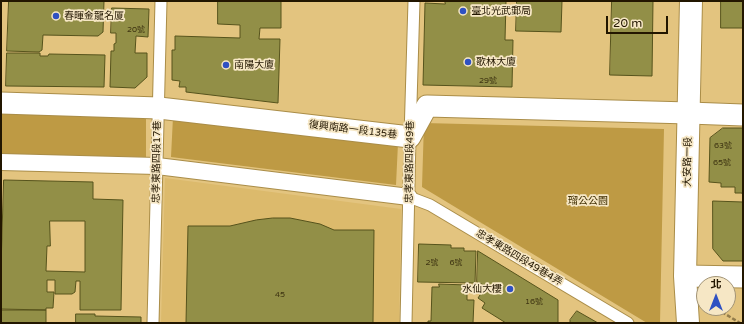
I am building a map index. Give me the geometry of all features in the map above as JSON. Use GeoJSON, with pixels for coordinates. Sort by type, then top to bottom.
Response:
{"type":"FeatureCollection","features":[{"type":"Feature","properties":{"kind":"street","name":"大安路一段"},"geometry":{"type":"LineString","coordinates":[[688,323],[686,276],[691,1]]}},
{"type":"Feature","properties":{"kind":"street","name":"復興南路一段135巷"},"geometry":{"type":"LineString","coordinates":[[1,104],[159,108],[410,137],[427,106],[689,113]]}},
{"type":"Feature","properties":{"kind":"street"},"geometry":{"type":"LineString","coordinates":[[689,113],[743,115]]}},
{"type":"Feature","properties":{"kind":"street"},"geometry":{"type":"LineString","coordinates":[[1,162],[157,166],[409,197]]}},
{"type":"Feature","properties":{"kind":"street"},"geometry":{"type":"LineString","coordinates":[[686,276],[743,277]]}},
{"type":"Feature","properties":{"kind":"lane","name":"忠孝東路四段17巷"},"geometry":{"type":"LineString","coordinates":[[153,323],[161,1]]}},
{"type":"Feature","properties":{"kind":"lane","name":"忠孝東路四段49巷"},"geometry":{"type":"LineString","coordinates":[[406,323],[414,1]]}},
{"type":"Feature","properties":{"kind":"lane","name":"忠孝東路四段49巷4弄"},"geometry":{"type":"LineString","coordinates":[[409,197],[430,205],[628,323]]}},
{"type":"Feature","properties":{"kind":"path"},"geometry":{"type":"LineString","coordinates":[[729,316],[740,323]]}},
{"type":"Feature","properties":{"kind":"shaded area"},"geometry":{"type":"Polygon","coordinates":[[[165,178],[401,209],[399,323],[161,323],[165,178]]]}},
{"type":"Feature","properties":{"kind":"green space"},"geometry":{"type":"Polygon","coordinates":[[[1,111],[146,113],[146,157],[1,154],[1,111]]]}},
{"type":"Feature","properties":{"kind":"green space"},"geometry":{"type":"Polygon","coordinates":[[[173,117],[398,143],[396,185],[171,157],[173,117]]]}},
{"type":"Feature","properties":{"kind":"green space","name":"瑠公公園"},"geometry":{"type":"Polygon","coordinates":[[[424,123],[664,129],[660,323],[647,323],[422,187],[424,123]]]}},
{"type":"Feature","properties":{"kind":"building","name":"春暉金龍名厦"},"geometry":{"type":"Polygon","coordinates":[[[9,1],[104,1],[103,32],[98,36],[43,35],[42,50],[39,52],[7,51],[9,1]]]}},
{"type":"Feature","properties":{"kind":"building","name":"南陽大廈"},"geometry":{"type":"Polygon","coordinates":[[[218,1],[281,1],[281,28],[260,28],[259,39],[280,39],[278,103],[186,92],[186,87],[179,87],[180,81],[172,80],[172,50],[175,50],[175,36],[240,38],[240,25],[218,24],[218,1]]]}},
{"type":"Feature","properties":{"kind":"building","name":"歌林大廈"},"geometry":{"type":"Polygon","coordinates":[[[445,1],[506,1],[505,40],[513,40],[512,87],[423,85],[425,3],[445,4],[445,1]]]}},
{"type":"Feature","properties":{"kind":"building"},"geometry":{"type":"Polygon","coordinates":[[[517,1],[562,1],[561,32],[516,31],[517,1]]]}},
{"type":"Feature","properties":{"kind":"building"},"geometry":{"type":"Polygon","coordinates":[[[612,1],[653,1],[652,76],[610,75],[612,1]]]}},
{"type":"Feature","properties":{"kind":"building"},"geometry":{"type":"Polygon","coordinates":[[[721,1],[743,1],[743,28],[721,28],[721,1]]]}},
{"type":"Feature","properties":{"kind":"building"},"geometry":{"type":"Polygon","coordinates":[[[112,8],[149,9],[148,37],[136,36],[135,53],[147,53],[147,77],[135,88],[110,87],[111,51],[114,51],[114,44],[116,43],[116,33],[111,33],[112,8]]]}},
{"type":"Feature","properties":{"kind":"building"},"geometry":{"type":"Polygon","coordinates":[[[7,53],[40,53],[40,56],[48,56],[49,54],[105,55],[104,87],[6,86],[7,53]]]}},
{"type":"Feature","properties":{"kind":"building"},"geometry":{"type":"Polygon","coordinates":[[[723,128],[743,128],[743,196],[742,193],[735,193],[735,187],[721,187],[721,183],[709,182],[710,138],[723,128]]]}},
{"type":"Feature","properties":{"kind":"building"},"geometry":{"type":"Polygon","coordinates":[[[4,180],[93,182],[93,199],[123,200],[121,310],[80,310],[80,281],[76,281],[75,292],[72,294],[55,294],[55,280],[47,280],[47,292],[54,292],[53,308],[46,308],[46,310],[1,309],[4,180]],[[50,221],[50,246],[47,246],[46,271],[85,272],[85,221],[50,221]]]}},
{"type":"Feature","properties":{"kind":"building"},"geometry":{"type":"Polygon","coordinates":[[[713,201],[743,202],[743,261],[723,261],[713,249],[713,201]]]}},
{"type":"Feature","properties":{"kind":"building"},"geometry":{"type":"Polygon","coordinates":[[[273,218],[290,218],[320,224],[334,230],[374,230],[374,323],[186,323],[188,226],[230,226],[273,218]]]}},
{"type":"Feature","properties":{"kind":"building"},"geometry":{"type":"Polygon","coordinates":[[[419,244],[451,245],[451,248],[464,248],[464,251],[476,251],[475,283],[418,282],[419,244]]]}},
{"type":"Feature","properties":{"kind":"building","name":"水仙大樓"},"geometry":{"type":"Polygon","coordinates":[[[478,251],[558,300],[558,323],[506,323],[482,308],[485,303],[478,298],[482,292],[479,290],[482,286],[486,286],[477,282],[478,251]]]}},
{"type":"Feature","properties":{"kind":"building"},"geometry":{"type":"Polygon","coordinates":[[[439,284],[467,285],[467,300],[474,300],[473,323],[428,323],[428,321],[431,321],[432,287],[439,287],[439,284]]]}},
{"type":"Feature","properties":{"kind":"building"},"geometry":{"type":"Polygon","coordinates":[[[1,310],[46,310],[46,323],[1,323],[1,310]]]}},
{"type":"Feature","properties":{"kind":"building"},"geometry":{"type":"Polygon","coordinates":[[[577,311],[598,323],[570,323],[570,320],[577,311]]]}},
{"type":"Feature","properties":{"kind":"building"},"geometry":{"type":"Polygon","coordinates":[[[76,314],[141,317],[141,323],[76,323],[76,314]]]}},
{"type":"Feature","properties":{"kind":"place","name":"臺北光武郵局"},"geometry":{"type":"Point","coordinates":[463,11]}},
{"type":"Feature","properties":{"kind":"place","name":"春暉金龍名厦"},"geometry":{"type":"Point","coordinates":[56,16]}},
{"type":"Feature","properties":{"kind":"place","name":"歌林大廈"},"geometry":{"type":"Point","coordinates":[468,62]}},
{"type":"Feature","properties":{"kind":"place","name":"南陽大廈"},"geometry":{"type":"Point","coordinates":[226,65]}},
{"type":"Feature","properties":{"kind":"place","name":"水仙大樓"},"geometry":{"type":"Point","coordinates":[510,289]}}]}
